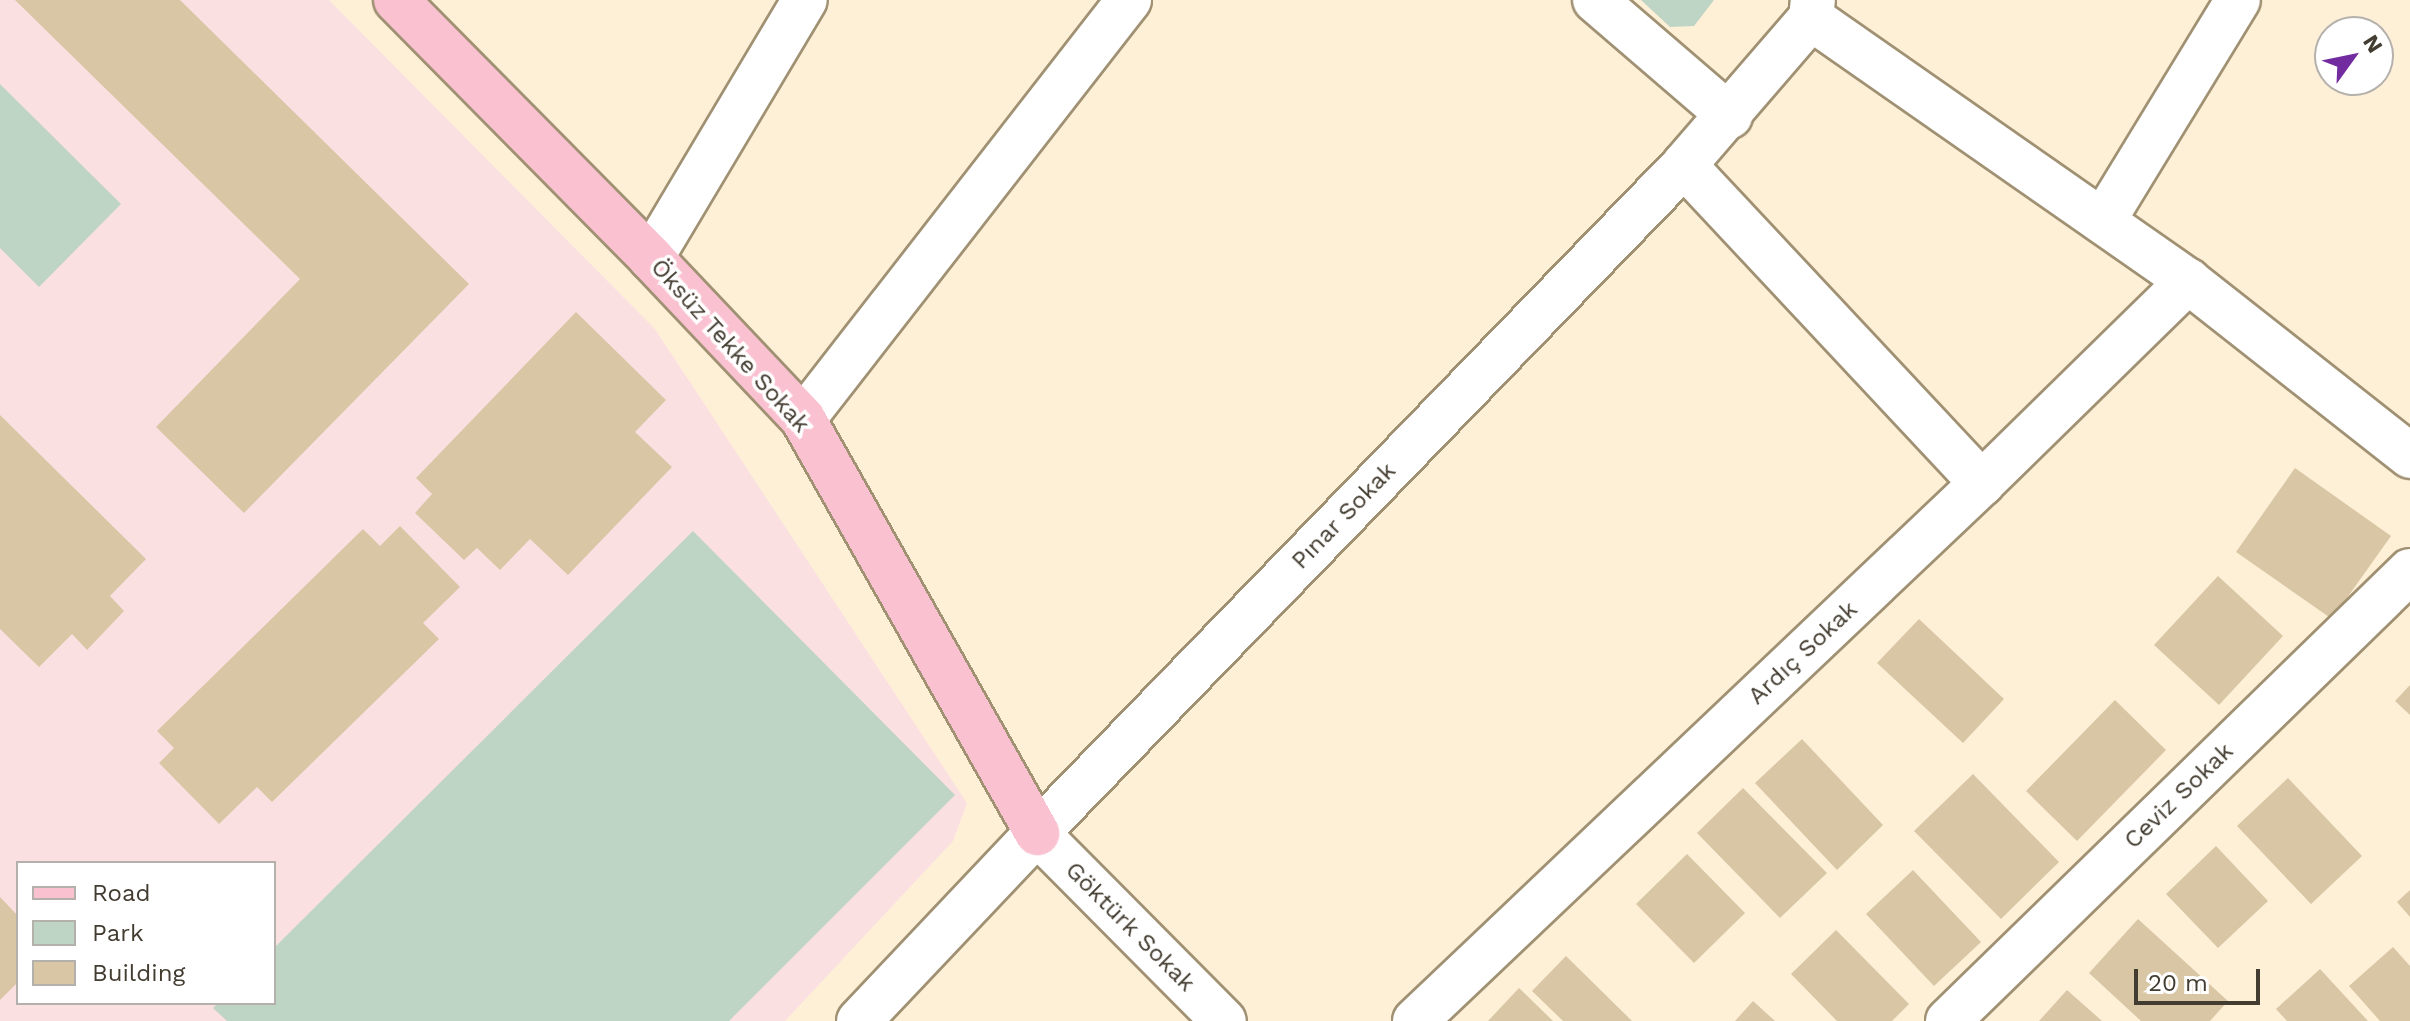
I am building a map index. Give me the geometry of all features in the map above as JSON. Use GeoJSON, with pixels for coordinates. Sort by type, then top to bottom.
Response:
{"type":"FeatureCollection","features":[{"type":"Feature","properties":{"kind":"main road","name":"Öksüz Tekke Sokak"},"geometry":{"type":"LineString","coordinates":[[396,0],[651,258],[803,419],[1037,833]]}},
{"type":"Feature","properties":{"kind":"street"},"geometry":{"type":"LineString","coordinates":[[651,258],[805,0]]}},
{"type":"Feature","properties":{"kind":"street"},"geometry":{"type":"LineString","coordinates":[[803,419],[1129,0]]}},
{"type":"Feature","properties":{"kind":"street"},"geometry":{"type":"LineString","coordinates":[[1595,0],[1730,116]]}},
{"type":"Feature","properties":{"kind":"street"},"geometry":{"type":"LineString","coordinates":[[2103,221],[2238,0]]}},
{"type":"Feature","properties":{"kind":"street"},"geometry":{"type":"LineString","coordinates":[[1812,9],[2188,281],[2410,456]]}},
{"type":"Feature","properties":{"kind":"street","name":"Pınar Sokak"},"geometry":{"type":"LineString","coordinates":[[859,1021],[1684,165],[1730,116],[1812,9]]}},
{"type":"Feature","properties":{"kind":"street"},"geometry":{"type":"LineString","coordinates":[[1684,165],[1982,483]]}},
{"type":"Feature","properties":{"kind":"street","name":"Ardıç Sokak"},"geometry":{"type":"LineString","coordinates":[[1415,1021],[1982,483],[2188,281]]}},
{"type":"Feature","properties":{"kind":"street","name":"Ceviz Sokak"},"geometry":{"type":"LineString","coordinates":[[1948,1021],[2410,571]]}},
{"type":"Feature","properties":{"kind":"street","name":"Göktürk Sokak"},"geometry":{"type":"LineString","coordinates":[[1037,833],[1224,1021]]}},
{"type":"Feature","properties":{"kind":"shaded area"},"geometry":{"type":"Polygon","coordinates":[[[0,0],[329,0],[655,329],[967,803],[953,841],[785,1021],[0,1021],[0,0]]]}},
{"type":"Feature","properties":{"kind":"green space"},"geometry":{"type":"Polygon","coordinates":[[[1641,0],[1714,0],[1694,26],[1670,27],[1641,0]]]}},
{"type":"Feature","properties":{"kind":"green space"},"geometry":{"type":"Polygon","coordinates":[[[0,84],[121,204],[39,287],[0,248],[0,84]]]}},
{"type":"Feature","properties":{"kind":"green space"},"geometry":{"type":"Polygon","coordinates":[[[693,531],[955,795],[729,1021],[227,1021],[213,1008],[216,1005],[276,1005],[276,946],[693,531]]]}},
{"type":"Feature","properties":{"kind":"building"},"geometry":{"type":"Polygon","coordinates":[[[15,0],[180,0],[469,284],[244,513],[156,427],[300,279],[15,0]]]}},
{"type":"Feature","properties":{"kind":"building"},"geometry":{"type":"Polygon","coordinates":[[[576,312],[666,400],[635,432],[672,467],[568,575],[530,539],[500,570],[477,548],[464,560],[415,513],[432,494],[416,478],[576,312]]]}},
{"type":"Feature","properties":{"kind":"building"},"geometry":{"type":"Polygon","coordinates":[[[0,415],[146,559],[110,596],[124,611],[87,650],[72,634],[39,667],[0,629],[0,415]]]}},
{"type":"Feature","properties":{"kind":"building"},"geometry":{"type":"Polygon","coordinates":[[[2295,468],[2391,536],[2332,619],[2236,552],[2295,468]]]}},
{"type":"Feature","properties":{"kind":"building"},"geometry":{"type":"Polygon","coordinates":[[[400,526],[460,587],[423,623],[439,639],[272,802],[257,787],[219,824],[159,763],[174,748],[157,731],[363,529],[380,546],[400,526]]]}},
{"type":"Feature","properties":{"kind":"building"},"geometry":{"type":"Polygon","coordinates":[[[2218,576],[2283,636],[2219,705],[2154,645],[2218,576]]]}},
{"type":"Feature","properties":{"kind":"building"},"geometry":{"type":"Polygon","coordinates":[[[1919,619],[2004,699],[1963,743],[1877,663],[1919,619]]]}},
{"type":"Feature","properties":{"kind":"building"},"geometry":{"type":"Polygon","coordinates":[[[2410,685],[2410,715],[2395,701],[2410,685]]]}},
{"type":"Feature","properties":{"kind":"building"},"geometry":{"type":"Polygon","coordinates":[[[2115,700],[2166,750],[2077,841],[2026,791],[2115,700]]]}},
{"type":"Feature","properties":{"kind":"building"},"geometry":{"type":"Polygon","coordinates":[[[1802,739],[1883,825],[1837,870],[1755,783],[1802,739]]]}},
{"type":"Feature","properties":{"kind":"building"},"geometry":{"type":"Polygon","coordinates":[[[1973,774],[2059,862],[2001,919],[1914,831],[1973,774]]]}},
{"type":"Feature","properties":{"kind":"building"},"geometry":{"type":"Polygon","coordinates":[[[2288,778],[2362,856],[2311,904],[2237,826],[2288,778]]]}},
{"type":"Feature","properties":{"kind":"building"},"geometry":{"type":"Polygon","coordinates":[[[1743,788],[1827,873],[1780,918],[1697,833],[1743,788]]]}},
{"type":"Feature","properties":{"kind":"building"},"geometry":{"type":"Polygon","coordinates":[[[2216,846],[2268,901],[2218,948],[2166,894],[2216,846]]]}},
{"type":"Feature","properties":{"kind":"building"},"geometry":{"type":"Polygon","coordinates":[[[1687,854],[1745,913],[1694,963],[1636,904],[1687,854]]]}},
{"type":"Feature","properties":{"kind":"building"},"geometry":{"type":"Polygon","coordinates":[[[1913,870],[1981,942],[1934,986],[1866,914],[1913,870]]]}},
{"type":"Feature","properties":{"kind":"building"},"geometry":{"type":"Polygon","coordinates":[[[2410,890],[2410,917],[2397,902],[2410,890]]]}},
{"type":"Feature","properties":{"kind":"building"},"geometry":{"type":"Polygon","coordinates":[[[0,897],[16,914],[16,984],[0,1000],[0,897]]]}},
{"type":"Feature","properties":{"kind":"building"},"geometry":{"type":"Polygon","coordinates":[[[2138,919],[2228,1001],[2210,1021],[2141,1021],[2089,973],[2138,919]]]}},
{"type":"Feature","properties":{"kind":"building"},"geometry":{"type":"Polygon","coordinates":[[[1836,930],[1909,1004],[1892,1021],[1837,1021],[1791,974],[1836,930]]]}},
{"type":"Feature","properties":{"kind":"building"},"geometry":{"type":"Polygon","coordinates":[[[2393,947],[2410,966],[2410,1021],[2380,1021],[2349,986],[2393,947]]]}},
{"type":"Feature","properties":{"kind":"building"},"geometry":{"type":"Polygon","coordinates":[[[1566,956],[1632,1021],[1563,1021],[1532,991],[1566,956]]]}},
{"type":"Feature","properties":{"kind":"building"},"geometry":{"type":"Polygon","coordinates":[[[2320,969],[2368,1021],[2287,1021],[2276,1009],[2320,969]]]}},
{"type":"Feature","properties":{"kind":"building"},"geometry":{"type":"Polygon","coordinates":[[[1519,988],[1553,1021],[1488,1021],[1519,988]]]}},
{"type":"Feature","properties":{"kind":"building"},"geometry":{"type":"Polygon","coordinates":[[[2067,990],[2102,1021],[2039,1021],[2067,990]]]}},
{"type":"Feature","properties":{"kind":"building"},"geometry":{"type":"Polygon","coordinates":[[[1753,1001],[1775,1021],[1735,1021],[1753,1001]]]}}]}
